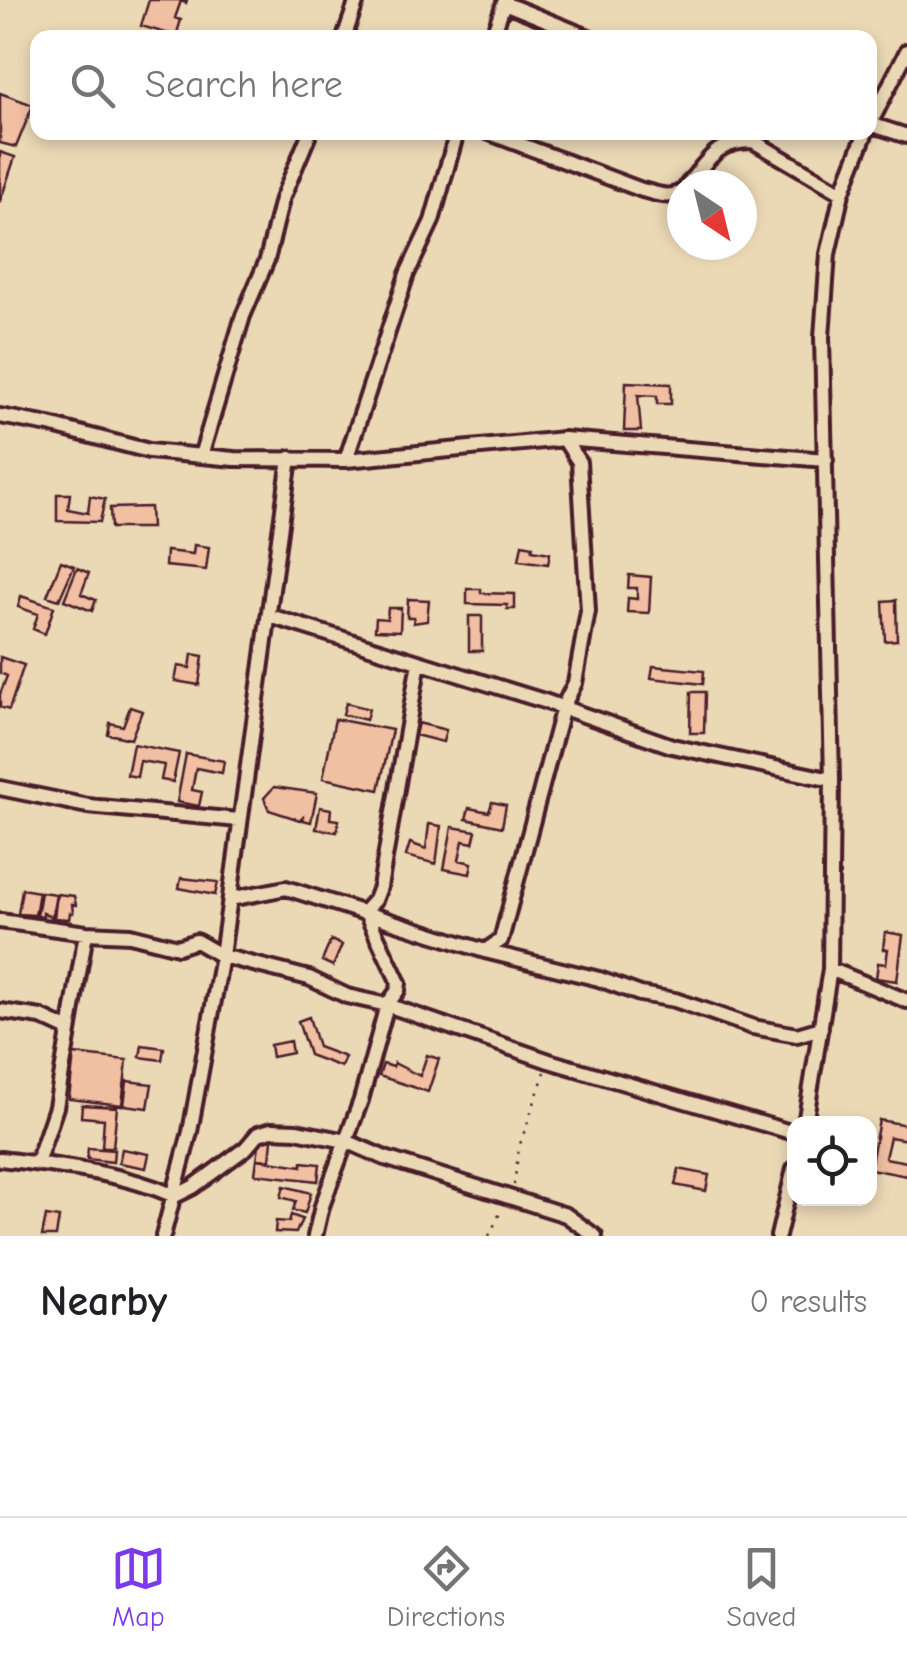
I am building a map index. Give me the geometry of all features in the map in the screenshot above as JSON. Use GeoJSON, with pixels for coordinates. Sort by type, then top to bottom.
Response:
{"type":"FeatureCollection","features":[{"type":"Feature","properties":{"kind":"street"},"geometry":{"type":"LineString","coordinates":[[347,30],[357,0]]}},
{"type":"Feature","properties":{"kind":"street"},"geometry":{"type":"LineString","coordinates":[[495,30],[505,2],[572,30]]}},
{"type":"Feature","properties":{"kind":"street"},"geometry":{"type":"LineString","coordinates":[[877,110],[907,52]]}},
{"type":"Feature","properties":{"kind":"street"},"geometry":{"type":"LineString","coordinates":[[877,126],[907,136]]}},
{"type":"Feature","properties":{"kind":"street"},"geometry":{"type":"LineString","coordinates":[[201,456],[244,316],[267,260],[282,199],[307,140]]}},
{"type":"Feature","properties":{"kind":"street"},"geometry":{"type":"LineString","coordinates":[[346,460],[408,274],[432,221],[455,140]]}},
{"type":"Feature","properties":{"kind":"street"},"geometry":{"type":"LineString","coordinates":[[508,140],[642,190],[667,195]]}},
{"type":"Feature","properties":{"kind":"street"},"geometry":{"type":"LineString","coordinates":[[699,170],[718,148],[736,140]]}},
{"type":"Feature","properties":{"kind":"street"},"geometry":{"type":"LineString","coordinates":[[754,140],[842,193]]}},
{"type":"Feature","properties":{"kind":"street"},"geometry":{"type":"LineString","coordinates":[[805,1116],[830,968],[832,780],[822,338],[828,254],[842,193],[863,140]]}},
{"type":"Feature","properties":{"kind":"street"},"geometry":{"type":"LineString","coordinates":[[0,416],[49,424],[149,451],[234,460],[346,460],[564,439],[826,460]]}},
{"type":"Feature","properties":{"kind":"street"},"geometry":{"type":"LineString","coordinates":[[486,951],[501,940],[562,707],[575,683],[588,611],[579,462],[564,439]]}},
{"type":"Feature","properties":{"kind":"street"},"geometry":{"type":"LineString","coordinates":[[163,1236],[175,1196],[222,956],[254,699],[270,616],[290,458]]}},
{"type":"Feature","properties":{"kind":"street"},"geometry":{"type":"LineString","coordinates":[[270,616],[562,707],[672,746],[832,780]]}},
{"type":"Feature","properties":{"kind":"street"},"geometry":{"type":"LineString","coordinates":[[365,911],[380,887],[419,662]]}},
{"type":"Feature","properties":{"kind":"street"},"geometry":{"type":"LineString","coordinates":[[0,788],[88,806],[239,820]]}},
{"type":"Feature","properties":{"kind":"street"},"geometry":{"type":"LineString","coordinates":[[230,899],[286,888],[486,951],[675,1000],[753,1027],[797,1035],[821,1028]]}},
{"type":"Feature","properties":{"kind":"street"},"geometry":{"type":"LineString","coordinates":[[315,1236],[388,1005],[398,990],[399,983],[365,911]]}},
{"type":"Feature","properties":{"kind":"street"},"geometry":{"type":"LineString","coordinates":[[0,921],[130,935],[178,947],[196,941],[222,956],[310,978],[347,996],[388,1005],[549,1062],[787,1131]]}},
{"type":"Feature","properties":{"kind":"street"},"geometry":{"type":"LineString","coordinates":[[37,1164],[56,1107],[86,933]]}},
{"type":"Feature","properties":{"kind":"street"},"geometry":{"type":"LineString","coordinates":[[830,968],[907,1002]]}},
{"type":"Feature","properties":{"kind":"street"},"geometry":{"type":"LineString","coordinates":[[0,1011],[41,1018],[69,1030]]}},
{"type":"Feature","properties":{"kind":"street"},"geometry":{"type":"LineString","coordinates":[[0,1159],[120,1178],[175,1196],[246,1148],[258,1134],[271,1130],[346,1141],[385,1158],[566,1215],[596,1236]]}},
{"type":"Feature","properties":{"kind":"street"},"geometry":{"type":"LineString","coordinates":[[778,1236],[787,1198]]}},
{"type":"Feature","properties":{"kind":"path"},"geometry":{"type":"LineString","coordinates":[[489,1236],[512,1198],[520,1146],[549,1062]]}},
{"type":"Feature","properties":{"kind":"building"},"geometry":{"type":"Polygon","coordinates":[[[149,0],[187,0],[181,1],[175,18],[181,20],[178,30],[141,26],[149,0]]]}},
{"type":"Feature","properties":{"kind":"building"},"geometry":{"type":"Polygon","coordinates":[[[0,93],[30,104],[30,112],[16,147],[0,143],[0,93]]]}},
{"type":"Feature","properties":{"kind":"building"},"geometry":{"type":"Polygon","coordinates":[[[0,152],[15,157],[0,202],[0,152]]]}},
{"type":"Feature","properties":{"kind":"building"},"geometry":{"type":"Polygon","coordinates":[[[626,382],[671,384],[671,404],[657,404],[657,396],[638,395],[641,431],[624,431],[626,382]]]}},
{"type":"Feature","properties":{"kind":"building"},"geometry":{"type":"Polygon","coordinates":[[[57,494],[70,494],[68,509],[88,513],[90,496],[105,499],[100,522],[57,521],[57,494]]]}},
{"type":"Feature","properties":{"kind":"building"},"geometry":{"type":"Polygon","coordinates":[[[150,507],[151,528],[111,528],[110,508],[150,507]]]}},
{"type":"Feature","properties":{"kind":"building"},"geometry":{"type":"Polygon","coordinates":[[[522,544],[550,553],[548,564],[519,560],[522,544]]]}},
{"type":"Feature","properties":{"kind":"building"},"geometry":{"type":"Polygon","coordinates":[[[194,545],[209,547],[206,570],[165,566],[166,551],[193,554],[194,545]]]}},
{"type":"Feature","properties":{"kind":"building"},"geometry":{"type":"Polygon","coordinates":[[[61,561],[74,566],[59,600],[47,596],[61,561]]]}},
{"type":"Feature","properties":{"kind":"building"},"geometry":{"type":"Polygon","coordinates":[[[77,568],[89,573],[81,594],[96,600],[92,611],[64,600],[77,568]]]}},
{"type":"Feature","properties":{"kind":"building"},"geometry":{"type":"Polygon","coordinates":[[[629,575],[651,577],[649,613],[627,612],[628,598],[637,599],[637,588],[628,588],[629,575]]]}},
{"type":"Feature","properties":{"kind":"building"},"geometry":{"type":"Polygon","coordinates":[[[467,589],[515,594],[515,609],[507,609],[507,605],[467,604],[467,589]]]}},
{"type":"Feature","properties":{"kind":"building"},"geometry":{"type":"Polygon","coordinates":[[[21,596],[54,607],[45,634],[33,629],[38,614],[18,607],[21,596]]]}},
{"type":"Feature","properties":{"kind":"building"},"geometry":{"type":"Polygon","coordinates":[[[408,599],[429,600],[427,621],[413,623],[414,617],[407,617],[408,599]]]}},
{"type":"Feature","properties":{"kind":"building"},"geometry":{"type":"Polygon","coordinates":[[[896,600],[897,640],[885,641],[883,601],[896,600]]]}},
{"type":"Feature","properties":{"kind":"building"},"geometry":{"type":"Polygon","coordinates":[[[388,608],[401,608],[400,631],[375,630],[376,618],[387,619],[388,608]]]}},
{"type":"Feature","properties":{"kind":"building"},"geometry":{"type":"Polygon","coordinates":[[[469,616],[482,616],[482,651],[469,651],[469,616]]]}},
{"type":"Feature","properties":{"kind":"building"},"geometry":{"type":"Polygon","coordinates":[[[192,654],[203,656],[199,685],[175,681],[178,666],[190,668],[192,654]]]}},
{"type":"Feature","properties":{"kind":"building"},"geometry":{"type":"Polygon","coordinates":[[[0,657],[24,665],[9,710],[0,707],[7,676],[0,673],[0,657]]]}},
{"type":"Feature","properties":{"kind":"building"},"geometry":{"type":"Polygon","coordinates":[[[653,666],[704,671],[703,684],[651,678],[653,666]]]}},
{"type":"Feature","properties":{"kind":"building"},"geometry":{"type":"Polygon","coordinates":[[[691,692],[705,692],[704,733],[690,733],[691,692]]]}},
{"type":"Feature","properties":{"kind":"building"},"geometry":{"type":"Polygon","coordinates":[[[346,703],[369,709],[366,720],[343,714],[346,703]]]}},
{"type":"Feature","properties":{"kind":"building"},"geometry":{"type":"Polygon","coordinates":[[[130,707],[142,711],[131,739],[108,734],[110,723],[123,726],[130,707]]]}},
{"type":"Feature","properties":{"kind":"building"},"geometry":{"type":"Polygon","coordinates":[[[335,719],[392,730],[379,790],[323,778],[335,719]]]}},
{"type":"Feature","properties":{"kind":"building"},"geometry":{"type":"Polygon","coordinates":[[[418,723],[446,730],[443,742],[415,735],[418,723]]]}},
{"type":"Feature","properties":{"kind":"building"},"geometry":{"type":"Polygon","coordinates":[[[133,744],[179,753],[173,782],[161,780],[164,765],[140,761],[137,777],[127,775],[133,744]]]}},
{"type":"Feature","properties":{"kind":"building"},"geometry":{"type":"Polygon","coordinates":[[[186,754],[224,761],[222,773],[196,768],[192,790],[202,792],[199,806],[177,802],[186,754]]]}},
{"type":"Feature","properties":{"kind":"building"},"geometry":{"type":"Polygon","coordinates":[[[274,787],[317,793],[311,822],[269,810],[264,798],[274,787]]]}},
{"type":"Feature","properties":{"kind":"building"},"geometry":{"type":"Polygon","coordinates":[[[492,802],[506,805],[502,827],[466,819],[469,808],[489,812],[492,802]]]}},
{"type":"Feature","properties":{"kind":"building"},"geometry":{"type":"Polygon","coordinates":[[[320,807],[331,809],[330,819],[339,820],[337,832],[316,829],[320,807]]]}},
{"type":"Feature","properties":{"kind":"building"},"geometry":{"type":"Polygon","coordinates":[[[429,824],[441,826],[436,864],[406,856],[410,843],[426,849],[429,824]]]}},
{"type":"Feature","properties":{"kind":"building"},"geometry":{"type":"Polygon","coordinates":[[[452,827],[476,831],[473,843],[463,841],[459,860],[472,863],[470,874],[444,869],[452,827]]]}},
{"type":"Feature","properties":{"kind":"building"},"geometry":{"type":"Polygon","coordinates":[[[181,878],[218,882],[215,895],[179,888],[181,878]]]}},
{"type":"Feature","properties":{"kind":"building"},"geometry":{"type":"Polygon","coordinates":[[[22,889],[39,892],[35,915],[18,914],[22,889]]]}},
{"type":"Feature","properties":{"kind":"building"},"geometry":{"type":"Polygon","coordinates":[[[41,892],[56,894],[52,917],[43,913],[43,917],[37,916],[41,892]]]}},
{"type":"Feature","properties":{"kind":"building"},"geometry":{"type":"Polygon","coordinates":[[[57,894],[74,896],[76,905],[72,904],[69,919],[54,918],[57,894]]]}},
{"type":"Feature","properties":{"kind":"building"},"geometry":{"type":"Polygon","coordinates":[[[885,932],[903,935],[897,981],[876,978],[878,963],[886,964],[885,932]]]}},
{"type":"Feature","properties":{"kind":"building"},"geometry":{"type":"Polygon","coordinates":[[[331,940],[342,945],[333,966],[322,961],[331,940]]]}},
{"type":"Feature","properties":{"kind":"building"},"geometry":{"type":"Polygon","coordinates":[[[309,1017],[318,1047],[345,1057],[341,1067],[309,1055],[298,1021],[309,1017]]]}},
{"type":"Feature","properties":{"kind":"building"},"geometry":{"type":"Polygon","coordinates":[[[290,1041],[292,1053],[272,1057],[270,1045],[290,1041]]]}},
{"type":"Feature","properties":{"kind":"building"},"geometry":{"type":"Polygon","coordinates":[[[142,1045],[164,1048],[162,1060],[140,1057],[142,1045]]]}},
{"type":"Feature","properties":{"kind":"building"},"geometry":{"type":"Polygon","coordinates":[[[74,1054],[127,1060],[122,1105],[69,1099],[74,1054]]]}},
{"type":"Feature","properties":{"kind":"building"},"geometry":{"type":"Polygon","coordinates":[[[427,1055],[439,1059],[428,1092],[379,1076],[383,1064],[393,1067],[394,1063],[420,1076],[427,1055]]]}},
{"type":"Feature","properties":{"kind":"building"},"geometry":{"type":"Polygon","coordinates":[[[127,1081],[152,1084],[148,1108],[124,1105],[127,1081]]]}},
{"type":"Feature","properties":{"kind":"building"},"geometry":{"type":"Polygon","coordinates":[[[82,1105],[117,1107],[113,1147],[102,1147],[104,1119],[81,1117],[82,1105]]]}},
{"type":"Feature","properties":{"kind":"building"},"geometry":{"type":"Polygon","coordinates":[[[879,1120],[907,1125],[907,1140],[890,1137],[885,1158],[907,1162],[907,1176],[877,1170],[879,1120]]]}},
{"type":"Feature","properties":{"kind":"building"},"geometry":{"type":"Polygon","coordinates":[[[260,1138],[272,1140],[270,1160],[257,1159],[260,1138]]]}},
{"type":"Feature","properties":{"kind":"building"},"geometry":{"type":"Polygon","coordinates":[[[88,1148],[114,1150],[113,1162],[87,1159],[88,1148]]]}},
{"type":"Feature","properties":{"kind":"building"},"geometry":{"type":"Polygon","coordinates":[[[122,1149],[149,1154],[146,1168],[119,1163],[122,1149]]]}},
{"type":"Feature","properties":{"kind":"building"},"geometry":{"type":"Polygon","coordinates":[[[257,1159],[302,1166],[302,1162],[320,1164],[318,1181],[255,1174],[257,1159]]]}},
{"type":"Feature","properties":{"kind":"building"},"geometry":{"type":"Polygon","coordinates":[[[679,1169],[709,1175],[706,1191],[675,1185],[679,1169]]]}},
{"type":"Feature","properties":{"kind":"building"},"geometry":{"type":"Polygon","coordinates":[[[284,1186],[311,1193],[305,1213],[293,1210],[296,1201],[281,1197],[284,1186]]]}},
{"type":"Feature","properties":{"kind":"building"},"geometry":{"type":"Polygon","coordinates":[[[291,1215],[302,1219],[296,1233],[275,1232],[276,1221],[289,1222],[291,1215]]]}},
{"type":"Feature","properties":{"kind":"building"},"geometry":{"type":"Polygon","coordinates":[[[46,1216],[59,1218],[56,1236],[42,1236],[46,1216]]]}}]}
